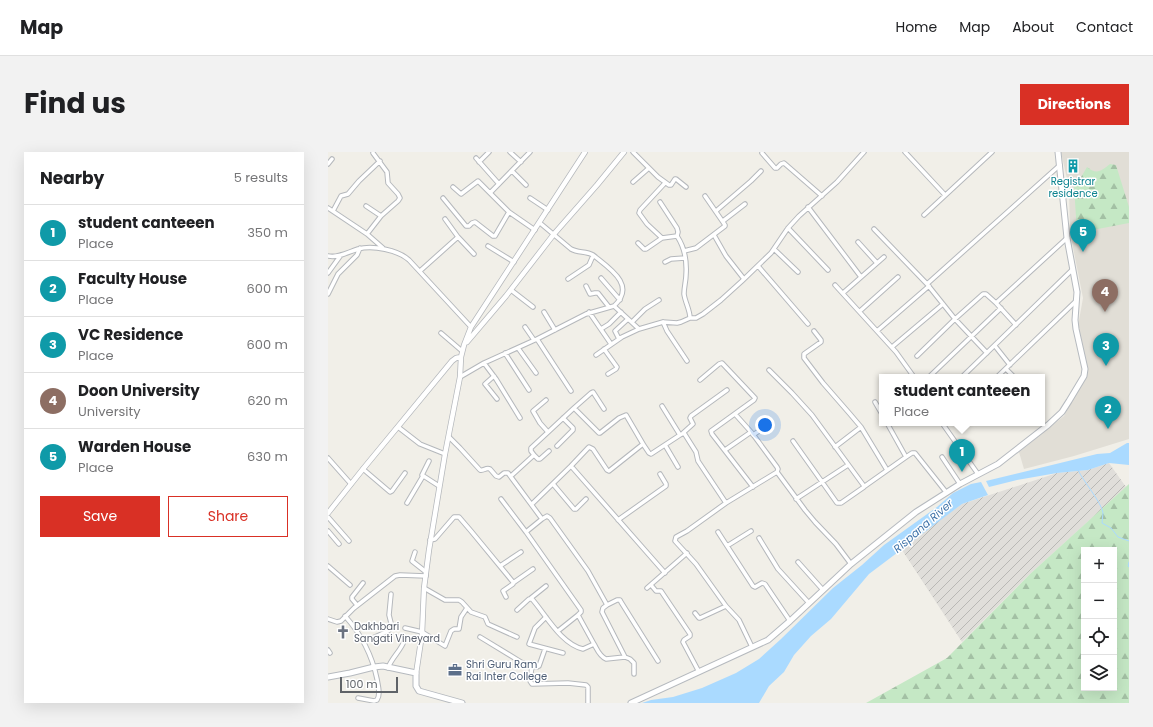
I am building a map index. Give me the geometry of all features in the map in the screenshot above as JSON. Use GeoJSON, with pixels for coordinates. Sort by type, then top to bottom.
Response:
{"type":"FeatureCollection","features":[{"type":"Feature","properties":{"kind":"main road"},"geometry":{"type":"LineString","coordinates":[[631,703],[768,640],[851,564],[916,512],[946,492],[998,464],[1048,425],[1062,412],[1084,376],[1085,369],[1076,329],[1075,320],[1077,292],[1067,238],[1058,152]]}},
{"type":"Feature","properties":{"kind":"main road"},"geometry":{"type":"LineString","coordinates":[[328,677],[383,666],[416,674],[416,686],[418,691],[462,703]]}},
{"type":"Feature","properties":{"kind":"street"},"geometry":{"type":"LineString","coordinates":[[479,162],[489,152]]}},
{"type":"Feature","properties":{"kind":"street"},"geometry":{"type":"LineString","coordinates":[[510,152],[521,162]]}},
{"type":"Feature","properties":{"kind":"street"},"geometry":{"type":"LineString","coordinates":[[490,193],[530,152]]}},
{"type":"Feature","properties":{"kind":"street"},"geometry":{"type":"LineString","coordinates":[[416,674],[422,632],[424,588],[430,540],[460,377],[462,351],[471,327],[540,223],[584,152]]}},
{"type":"Feature","properties":{"kind":"street"},"geometry":{"type":"LineString","coordinates":[[464,345],[511,290],[554,234],[624,152]]}},
{"type":"Feature","properties":{"kind":"street"},"geometry":{"type":"LineString","coordinates":[[633,152],[665,182],[670,185],[676,179],[686,187]]}},
{"type":"Feature","properties":{"kind":"street"},"geometry":{"type":"LineString","coordinates":[[596,355],[619,339],[639,329],[663,322],[677,323],[690,318],[696,318],[703,314],[721,300],[758,266],[774,249],[788,228],[808,207],[822,196],[864,152]]}},
{"type":"Feature","properties":{"kind":"street"},"geometry":{"type":"LineString","coordinates":[[905,152],[945,195]]}},
{"type":"Feature","properties":{"kind":"street"},"geometry":{"type":"LineString","coordinates":[[924,215],[992,152]]}},
{"type":"Feature","properties":{"kind":"street"},"geometry":{"type":"LineString","coordinates":[[367,234],[381,216],[400,198],[388,183],[387,172],[373,153]]}},
{"type":"Feature","properties":{"kind":"street"},"geometry":{"type":"LineString","coordinates":[[762,153],[775,168],[781,164],[784,164],[822,196]]}},
{"type":"Feature","properties":{"kind":"street"},"geometry":{"type":"LineString","coordinates":[[476,158],[499,184]]}},
{"type":"Feature","properties":{"kind":"street"},"geometry":{"type":"LineString","coordinates":[[328,164],[332,159]]}},
{"type":"Feature","properties":{"kind":"street"},"geometry":{"type":"LineString","coordinates":[[332,211],[341,196],[348,194],[380,161]]}},
{"type":"Feature","properties":{"kind":"street"},"geometry":{"type":"LineString","coordinates":[[877,331],[1060,164]]}},
{"type":"Feature","properties":{"kind":"street"},"geometry":{"type":"LineString","coordinates":[[633,182],[649,168]]}},
{"type":"Feature","properties":{"kind":"street"},"geometry":{"type":"LineString","coordinates":[[512,171],[526,184]]}},
{"type":"Feature","properties":{"kind":"street"},"geometry":{"type":"LineString","coordinates":[[716,211],[761,171]]}},
{"type":"Feature","properties":{"kind":"street"},"geometry":{"type":"LineString","coordinates":[[453,187],[461,194],[478,181],[509,212],[535,230]]}},
{"type":"Feature","properties":{"kind":"street"},"geometry":{"type":"LineString","coordinates":[[662,238],[647,224],[639,213],[649,199],[665,182]]}},
{"type":"Feature","properties":{"kind":"street"},"geometry":{"type":"LineString","coordinates":[[684,251],[696,248],[725,226],[705,196]]}},
{"type":"Feature","properties":{"kind":"street"},"geometry":{"type":"LineString","coordinates":[[443,198],[466,226],[476,222],[494,236],[509,212]]}},
{"type":"Feature","properties":{"kind":"street"},"geometry":{"type":"LineString","coordinates":[[530,198],[548,210]]}},
{"type":"Feature","properties":{"kind":"street"},"geometry":{"type":"LineString","coordinates":[[660,202],[677,228],[677,236],[684,251],[686,276],[684,292],[690,318]]}},
{"type":"Feature","properties":{"kind":"street"},"geometry":{"type":"LineString","coordinates":[[723,221],[745,204]]}},
{"type":"Feature","properties":{"kind":"street"},"geometry":{"type":"LineString","coordinates":[[366,206],[381,216]]}},
{"type":"Feature","properties":{"kind":"street"},"geometry":{"type":"LineString","coordinates":[[808,207],[861,277]]}},
{"type":"Feature","properties":{"kind":"street"},"geometry":{"type":"LineString","coordinates":[[328,208],[367,234],[384,249]]}},
{"type":"Feature","properties":{"kind":"street"},"geometry":{"type":"LineString","coordinates":[[445,219],[458,238],[474,254]]}},
{"type":"Feature","properties":{"kind":"street"},"geometry":{"type":"LineString","coordinates":[[460,377],[484,363],[518,348],[589,312],[614,306],[620,300],[623,291],[621,281],[617,276],[590,253],[574,250],[540,223]]}},
{"type":"Feature","properties":{"kind":"street"},"geometry":{"type":"LineString","coordinates":[[788,228],[828,270]]}},
{"type":"Feature","properties":{"kind":"street"},"geometry":{"type":"LineString","coordinates":[[874,229],[928,285],[955,319],[987,353]]}},
{"type":"Feature","properties":{"kind":"street"},"geometry":{"type":"LineString","coordinates":[[714,235],[726,256],[744,279]]}},
{"type":"Feature","properties":{"kind":"street"},"geometry":{"type":"LineString","coordinates":[[638,243],[646,249],[662,238],[677,236]]}},
{"type":"Feature","properties":{"kind":"street"},"geometry":{"type":"LineString","coordinates":[[420,271],[458,238]]}},
{"type":"Feature","properties":{"kind":"street"},"geometry":{"type":"LineString","coordinates":[[996,303],[1067,238]]}},
{"type":"Feature","properties":{"kind":"street"},"geometry":{"type":"LineString","coordinates":[[858,242],[877,263]]}},
{"type":"Feature","properties":{"kind":"street"},"geometry":{"type":"LineString","coordinates":[[488,246],[514,262]]}},
{"type":"Feature","properties":{"kind":"street"},"geometry":{"type":"LineString","coordinates":[[328,256],[341,255],[360,248],[369,248],[384,249],[405,256],[471,327]]}},
{"type":"Feature","properties":{"kind":"street"},"geometry":{"type":"LineString","coordinates":[[328,294],[338,274],[357,255],[360,248]]}},
{"type":"Feature","properties":{"kind":"street"},"geometry":{"type":"LineString","coordinates":[[774,249],[798,272]]}},
{"type":"Feature","properties":{"kind":"street"},"geometry":{"type":"LineString","coordinates":[[328,273],[341,255]]}},
{"type":"Feature","properties":{"kind":"street"},"geometry":{"type":"LineString","coordinates":[[568,279],[589,265],[594,256]]}},
{"type":"Feature","properties":{"kind":"street"},"geometry":{"type":"LineString","coordinates":[[843,293],[884,257]]}},
{"type":"Feature","properties":{"kind":"street"},"geometry":{"type":"LineString","coordinates":[[665,262],[671,259],[685,258]]}},
{"type":"Feature","properties":{"kind":"street"},"geometry":{"type":"LineString","coordinates":[[758,266],[808,324]]}},
{"type":"Feature","properties":{"kind":"street"},"geometry":{"type":"LineString","coordinates":[[965,374],[1072,270]]}},
{"type":"Feature","properties":{"kind":"street"},"geometry":{"type":"LineString","coordinates":[[860,311],[898,277]]}},
{"type":"Feature","properties":{"kind":"street"},"geometry":{"type":"LineString","coordinates":[[601,278],[620,300]]}},
{"type":"Feature","properties":{"kind":"street"},"geometry":{"type":"LineString","coordinates":[[836,285],[892,347],[912,374]]}},
{"type":"Feature","properties":{"kind":"street"},"geometry":{"type":"LineString","coordinates":[[586,286],[590,294],[595,292],[598,293],[609,307]]}},
{"type":"Feature","properties":{"kind":"street"},"geometry":{"type":"LineString","coordinates":[[511,290],[533,307]]}},
{"type":"Feature","properties":{"kind":"street"},"geometry":{"type":"LineString","coordinates":[[917,356],[955,319],[984,294],[989,296],[1016,325]]}},
{"type":"Feature","properties":{"kind":"street"},"geometry":{"type":"LineString","coordinates":[[619,339],[615,331],[659,300]]}},
{"type":"Feature","properties":{"kind":"street"},"geometry":{"type":"LineString","coordinates":[[1001,374],[1077,300]]}},
{"type":"Feature","properties":{"kind":"street"},"geometry":{"type":"LineString","coordinates":[[892,347],[943,304]]}},
{"type":"Feature","properties":{"kind":"street"},"geometry":{"type":"LineString","coordinates":[[614,306],[639,329]]}},
{"type":"Feature","properties":{"kind":"street"},"geometry":{"type":"LineString","coordinates":[[932,374],[1000,308]]}},
{"type":"Feature","properties":{"kind":"street"},"geometry":{"type":"LineString","coordinates":[[544,312],[555,330]]}},
{"type":"Feature","properties":{"kind":"street"},"geometry":{"type":"LineString","coordinates":[[589,312],[611,344]]}},
{"type":"Feature","properties":{"kind":"street"},"geometry":{"type":"LineString","coordinates":[[601,329],[609,324],[621,312]]}},
{"type":"Feature","properties":{"kind":"street"},"geometry":{"type":"LineString","coordinates":[[663,322],[667,331],[687,361]]}},
{"type":"Feature","properties":{"kind":"street"},"geometry":{"type":"LineString","coordinates":[[525,328],[536,339],[571,391]]}},
{"type":"Feature","properties":{"kind":"street"},"geometry":{"type":"LineString","coordinates":[[814,331],[821,342],[804,354],[803,357],[861,427],[887,470]]}},
{"type":"Feature","properties":{"kind":"street"},"geometry":{"type":"LineString","coordinates":[[442,333],[462,351]]}},
{"type":"Feature","properties":{"kind":"street"},"geometry":{"type":"LineString","coordinates":[[995,346],[1010,365]]}},
{"type":"Feature","properties":{"kind":"street"},"geometry":{"type":"LineString","coordinates":[[518,348],[536,373]]}},
{"type":"Feature","properties":{"kind":"street"},"geometry":{"type":"LineString","coordinates":[[604,349],[617,367],[608,374]]}},
{"type":"Feature","properties":{"kind":"street"},"geometry":{"type":"LineString","coordinates":[[505,353],[529,390]]}},
{"type":"Feature","properties":{"kind":"street"},"geometry":{"type":"LineString","coordinates":[[328,513],[452,361],[461,357]]}},
{"type":"Feature","properties":{"kind":"street"},"geometry":{"type":"LineString","coordinates":[[484,363],[494,376],[520,418]]}},
{"type":"Feature","properties":{"kind":"street"},"geometry":{"type":"LineString","coordinates":[[700,380],[719,364],[724,364],[755,398],[712,431],[712,434],[753,487]]}},
{"type":"Feature","properties":{"kind":"street"},"geometry":{"type":"LineString","coordinates":[[1006,369],[1011,374]]}},
{"type":"Feature","properties":{"kind":"street"},"geometry":{"type":"LineString","coordinates":[[769,370],[799,400],[864,487]]}},
{"type":"Feature","properties":{"kind":"street"},"geometry":{"type":"LineString","coordinates":[[494,376],[485,384],[497,399]]}},
{"type":"Feature","properties":{"kind":"street"},"geometry":{"type":"LineString","coordinates":[[574,408],[599,433],[626,415],[643,444],[651,454],[682,434],[693,424],[690,418],[691,416],[727,390]]}},
{"type":"Feature","properties":{"kind":"street"},"geometry":{"type":"LineString","coordinates":[[549,451],[538,459],[531,451],[531,448],[592,392],[604,409]]}},
{"type":"Feature","properties":{"kind":"street"},"geometry":{"type":"LineString","coordinates":[[546,400],[533,411],[540,423],[548,432]]}},
{"type":"Feature","properties":{"kind":"street"},"geometry":{"type":"LineString","coordinates":[[875,402],[879,409]]}},
{"type":"Feature","properties":{"kind":"street"},"geometry":{"type":"LineString","coordinates":[[662,406],[696,452],[698,461],[726,503]]}},
{"type":"Feature","properties":{"kind":"street"},"geometry":{"type":"LineString","coordinates":[[735,414],[752,433],[777,467],[777,472],[796,500],[836,544],[851,564]]}},
{"type":"Feature","properties":{"kind":"street"},"geometry":{"type":"LineString","coordinates":[[557,446],[573,430],[573,428],[563,418]]}},
{"type":"Feature","properties":{"kind":"street"},"geometry":{"type":"LineString","coordinates":[[725,450],[752,433],[768,426]]}},
{"type":"Feature","properties":{"kind":"street"},"geometry":{"type":"LineString","coordinates":[[889,426],[906,457]]}},
{"type":"Feature","properties":{"kind":"street"},"geometry":{"type":"LineString","coordinates":[[945,426],[978,474]]}},
{"type":"Feature","properties":{"kind":"street"},"geometry":{"type":"LineString","coordinates":[[398,427],[420,444],[445,454]]}},
{"type":"Feature","properties":{"kind":"street"},"geometry":{"type":"LineString","coordinates":[[835,447],[861,427]]}},
{"type":"Feature","properties":{"kind":"street"},"geometry":{"type":"LineString","coordinates":[[449,437],[480,470],[487,468],[490,469],[496,476],[499,477],[506,472],[511,476],[542,519]]}},
{"type":"Feature","properties":{"kind":"street"},"geometry":{"type":"LineString","coordinates":[[793,440],[838,503],[841,503],[914,452],[946,492]]}},
{"type":"Feature","properties":{"kind":"street"},"geometry":{"type":"LineString","coordinates":[[532,504],[589,448],[592,449],[609,471],[643,444]]}},
{"type":"Feature","properties":{"kind":"street"},"geometry":{"type":"LineString","coordinates":[[665,445],[678,467]]}},
{"type":"Feature","properties":{"kind":"street"},"geometry":{"type":"LineString","coordinates":[[511,476],[534,455]]}},
{"type":"Feature","properties":{"kind":"street"},"geometry":{"type":"LineString","coordinates":[[942,457],[960,484]]}},
{"type":"Feature","properties":{"kind":"street"},"geometry":{"type":"LineString","coordinates":[[328,458],[351,484]]}},
{"type":"Feature","properties":{"kind":"street"},"geometry":{"type":"LineString","coordinates":[[406,503],[423,476],[422,474],[429,461]]}},
{"type":"Feature","properties":{"kind":"street"},"geometry":{"type":"LineString","coordinates":[[796,500],[848,465]]}},
{"type":"Feature","properties":{"kind":"street"},"geometry":{"type":"LineString","coordinates":[[571,466],[665,573]]}},
{"type":"Feature","properties":{"kind":"street"},"geometry":{"type":"LineString","coordinates":[[363,469],[390,492],[405,473]]}},
{"type":"Feature","properties":{"kind":"street"},"geometry":{"type":"LineString","coordinates":[[752,647],[739,620],[726,606],[706,576],[675,541],[676,537],[687,531],[726,503],[777,472]]}},
{"type":"Feature","properties":{"kind":"street"},"geometry":{"type":"LineString","coordinates":[[618,520],[666,486],[660,474]]}},
{"type":"Feature","properties":{"kind":"street"},"geometry":{"type":"LineString","coordinates":[[423,476],[439,486]]}},
{"type":"Feature","properties":{"kind":"street"},"geometry":{"type":"LineString","coordinates":[[553,484],[574,509],[586,499]]}},
{"type":"Feature","properties":{"kind":"street"},"geometry":{"type":"LineString","coordinates":[[501,499],[581,610],[578,615],[558,631]]}},
{"type":"Feature","properties":{"kind":"street"},"geometry":{"type":"LineString","coordinates":[[526,532],[547,516],[550,518],[588,571],[607,606]]}},
{"type":"Feature","properties":{"kind":"street"},"geometry":{"type":"LineString","coordinates":[[328,517],[349,541]]}},
{"type":"Feature","properties":{"kind":"street"},"geometry":{"type":"LineString","coordinates":[[430,540],[435,539],[454,518],[458,517],[513,583]]}},
{"type":"Feature","properties":{"kind":"street"},"geometry":{"type":"LineString","coordinates":[[328,531],[339,544]]}},
{"type":"Feature","properties":{"kind":"street"},"geometry":{"type":"LineString","coordinates":[[727,546],[751,531]]}},
{"type":"Feature","properties":{"kind":"street"},"geometry":{"type":"LineString","coordinates":[[718,532],[753,586],[755,587],[762,583],[765,584],[790,621]]}},
{"type":"Feature","properties":{"kind":"street"},"geometry":{"type":"LineString","coordinates":[[758,538],[778,569],[809,604]]}},
{"type":"Feature","properties":{"kind":"street"},"geometry":{"type":"LineString","coordinates":[[415,552],[412,562],[426,574]]}},
{"type":"Feature","properties":{"kind":"street"},"geometry":{"type":"LineString","coordinates":[[500,566],[521,552]]}},
{"type":"Feature","properties":{"kind":"street"},"geometry":{"type":"LineString","coordinates":[[647,588],[687,553]]}},
{"type":"Feature","properties":{"kind":"street"},"geometry":{"type":"LineString","coordinates":[[798,562],[823,590]]}},
{"type":"Feature","properties":{"kind":"street"},"geometry":{"type":"LineString","coordinates":[[328,566],[350,585]]}},
{"type":"Feature","properties":{"kind":"street"},"geometry":{"type":"LineString","coordinates":[[506,597],[503,591],[533,569]]}},
{"type":"Feature","properties":{"kind":"street"},"geometry":{"type":"LineString","coordinates":[[328,620],[337,622],[341,621],[357,605],[395,576],[426,574]]}},
{"type":"Feature","properties":{"kind":"street"},"geometry":{"type":"LineString","coordinates":[[357,605],[352,597],[363,583]]}},
{"type":"Feature","properties":{"kind":"street"},"geometry":{"type":"LineString","coordinates":[[651,585],[656,591],[661,591],[690,634],[690,636],[683,642],[699,672]]}},
{"type":"Feature","properties":{"kind":"street"},"geometry":{"type":"LineString","coordinates":[[516,610],[546,586]]}},
{"type":"Feature","properties":{"kind":"street"},"geometry":{"type":"LineString","coordinates":[[424,588],[433,592],[440,598],[446,600],[459,600],[471,612],[485,617],[486,622],[490,625],[517,637]]}},
{"type":"Feature","properties":{"kind":"street"},"geometry":{"type":"LineString","coordinates":[[364,642],[392,627],[389,615],[392,594]]}},
{"type":"Feature","properties":{"kind":"street"},"geometry":{"type":"LineString","coordinates":[[531,598],[568,642],[581,649],[594,644]]}},
{"type":"Feature","properties":{"kind":"street"},"geometry":{"type":"LineString","coordinates":[[625,657],[602,612],[602,608],[617,600],[621,602],[658,661]]}},
{"type":"Feature","properties":{"kind":"street"},"geometry":{"type":"LineString","coordinates":[[695,613],[700,618],[726,606]]}},
{"type":"Feature","properties":{"kind":"street"},"geometry":{"type":"LineString","coordinates":[[405,628],[422,632],[446,646],[451,630],[459,629],[462,617],[467,608]]}},
{"type":"Feature","properties":{"kind":"street"},"geometry":{"type":"LineString","coordinates":[[578,615],[603,658],[630,658],[634,663],[634,674]]}},
{"type":"Feature","properties":{"kind":"street"},"geometry":{"type":"LineString","coordinates":[[345,616],[357,630],[364,642],[374,667],[379,693],[378,698],[374,701],[358,698]]}},
{"type":"Feature","properties":{"kind":"street"},"geometry":{"type":"LineString","coordinates":[[546,617],[535,628],[529,644],[563,653]]}},
{"type":"Feature","properties":{"kind":"street"},"geometry":{"type":"LineString","coordinates":[[480,637],[521,662],[537,667],[539,666],[545,649]]}},
{"type":"Feature","properties":{"kind":"street"},"geometry":{"type":"LineString","coordinates":[[388,668],[405,639]]}},
{"type":"Feature","properties":{"kind":"street"},"geometry":{"type":"LineString","coordinates":[[532,666],[530,681],[532,684],[568,683],[586,685],[588,688],[588,703]]}},
{"type":"Feature","properties":{"kind":"shaded area"},"geometry":{"type":"Polygon","coordinates":[[[1061,152],[1129,152],[1129,439],[1074,456],[1024,469],[1019,452],[1064,416],[1086,375],[1086,363],[1078,326],[1083,298],[1070,232],[1069,188],[1061,152]]]}},
{"type":"Feature","properties":{"kind":"shaded area"},"geometry":{"type":"Polygon","coordinates":[[[1109,463],[1126,487],[1030,574],[962,642],[902,550],[930,527],[962,504],[1057,473],[1088,470],[1109,463]]]}},
{"type":"Feature","properties":{"kind":"green space"},"geometry":{"type":"Polygon","coordinates":[[[1110,164],[1116,165],[1129,207],[1129,223],[1077,233],[1074,186],[1077,184],[1087,167],[1094,171],[1099,171],[1110,164]]]}},
{"type":"Feature","properties":{"kind":"green space"},"geometry":{"type":"Polygon","coordinates":[[[1129,484],[1129,703],[866,703],[947,658],[1030,574],[1129,484]]]}},
{"type":"Feature","properties":{"kind":"water"},"geometry":{"type":"Polygon","coordinates":[[[1129,443],[1129,465],[1109,463],[1088,470],[1057,473],[1017,480],[989,487],[986,481],[1097,454],[1110,453],[1129,443]]]}},
{"type":"Feature","properties":{"kind":"water","name":"Rispana River"},"geometry":{"type":"Polygon","coordinates":[[[981,482],[988,495],[962,504],[869,574],[831,619],[811,636],[794,655],[784,672],[769,686],[759,703],[642,703],[651,700],[673,697],[702,688],[736,673],[759,659],[833,588],[884,545],[937,507],[953,493],[971,484],[981,482]]]}},
{"type":"Feature","properties":{"kind":"waterway"},"geometry":{"type":"LineString","coordinates":[[1078,470],[1102,509],[1102,523],[1111,528],[1118,537],[1129,541]]}},
{"type":"Feature","properties":{"kind":"waterway"},"geometry":{"type":"LineString","coordinates":[[1129,562],[1129,567]]}},
{"type":"Feature","properties":{"kind":"place","name":"Registrar residence"},"geometry":{"type":"Point","coordinates":[1073,166]}},
{"type":"Feature","properties":{"kind":"place","name":"Warden House"},"geometry":{"type":"Point","coordinates":[1083,252]}},
{"type":"Feature","properties":{"kind":"place","name":"Doon University"},"geometry":{"type":"Point","coordinates":[1105,312]}},
{"type":"Feature","properties":{"kind":"place","name":"VC Residence"},"geometry":{"type":"Point","coordinates":[1106,366]}},
{"type":"Feature","properties":{"kind":"place","name":"Faculty House"},"geometry":{"type":"Point","coordinates":[1108,429]}},
{"type":"Feature","properties":{"kind":"place","name":"student canteeen"},"geometry":{"type":"Point","coordinates":[962,472]}},
{"type":"Feature","properties":{"kind":"place","name":"Dakhbari Sangati Vineyard"},"geometry":{"type":"Point","coordinates":[343,632]}},
{"type":"Feature","properties":{"kind":"place","name":"Shri Guru Ram Rai Inter College"},"geometry":{"type":"Point","coordinates":[455,670]}}]}
